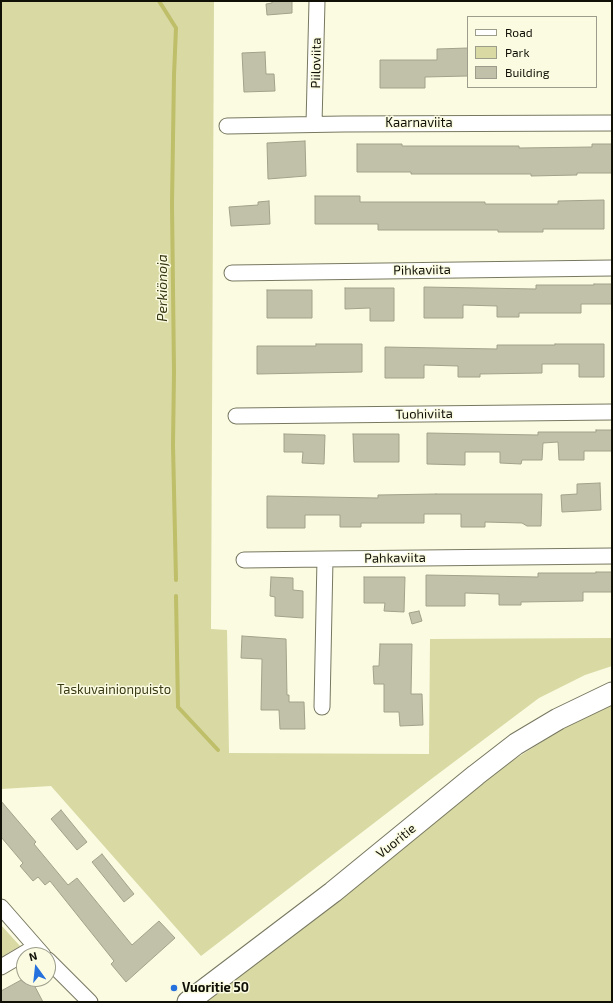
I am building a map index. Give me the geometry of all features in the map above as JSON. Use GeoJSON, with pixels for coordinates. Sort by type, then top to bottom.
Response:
{"type":"FeatureCollection","features":[{"type":"Feature","properties":{"kind":"street","name":"Piiloviita"},"geometry":{"type":"LineString","coordinates":[[314,124],[317,1]]}},
{"type":"Feature","properties":{"kind":"street","name":"Kaarnaviita"},"geometry":{"type":"LineString","coordinates":[[226,126],[314,124],[612,123]]}},
{"type":"Feature","properties":{"kind":"street","name":"Pihkaviita"},"geometry":{"type":"LineString","coordinates":[[232,273],[612,268]]}},
{"type":"Feature","properties":{"kind":"street","name":"Tuohiviita"},"geometry":{"type":"LineString","coordinates":[[236,416],[612,412]]}},
{"type":"Feature","properties":{"kind":"street","name":"Pahkaviita"},"geometry":{"type":"LineString","coordinates":[[244,560],[612,556]]}},
{"type":"Feature","properties":{"kind":"street"},"geometry":{"type":"LineString","coordinates":[[322,707],[325,559]]}},
{"type":"Feature","properties":{"kind":"street","name":"Vuoritie"},"geometry":{"type":"LineString","coordinates":[[188,1002],[333,892],[516,744],[558,719],[612,693]]}},
{"type":"Feature","properties":{"kind":"street"},"geometry":{"type":"LineString","coordinates":[[1,906],[36,947]]}},
{"type":"Feature","properties":{"kind":"street"},"geometry":{"type":"LineString","coordinates":[[1,967],[16,961]]}},
{"type":"Feature","properties":{"kind":"street"},"geometry":{"type":"LineString","coordinates":[[56,968],[90,1002]]}},
{"type":"Feature","properties":{"kind":"green space","name":"Taskuvainionpuisto"},"geometry":{"type":"Polygon","coordinates":[[[1,1],[214,1],[211,629],[227,630],[229,753],[429,754],[430,639],[612,638],[612,666],[585,675],[539,698],[201,956],[51,786],[1,789],[1,1]]]}},
{"type":"Feature","properties":{"kind":"green space"},"geometry":{"type":"Polygon","coordinates":[[[612,705],[612,1002],[201,1002],[501,768],[565,727],[612,705]]]}},
{"type":"Feature","properties":{"kind":"green space"},"geometry":{"type":"Polygon","coordinates":[[[1,925],[20,946],[1,957],[1,925]]]}},
{"type":"Feature","properties":{"kind":"building"},"geometry":{"type":"Polygon","coordinates":[[[272,1],[292,1],[292,13],[267,15],[266,4],[272,3],[272,1]]]}},
{"type":"Feature","properties":{"kind":"building"},"geometry":{"type":"Polygon","coordinates":[[[467,48],[467,76],[425,77],[425,88],[380,88],[380,60],[437,60],[437,49],[467,48]]]}},
{"type":"Feature","properties":{"kind":"building"},"geometry":{"type":"Polygon","coordinates":[[[265,52],[266,74],[274,74],[275,91],[244,92],[242,53],[265,52]]]}},
{"type":"Feature","properties":{"kind":"building"},"geometry":{"type":"Polygon","coordinates":[[[305,141],[306,176],[268,179],[267,143],[305,141]]]}},
{"type":"Feature","properties":{"kind":"building"},"geometry":{"type":"Polygon","coordinates":[[[357,144],[402,144],[402,146],[519,146],[519,148],[592,147],[592,144],[612,144],[612,173],[577,173],[577,175],[531,176],[531,174],[411,174],[411,172],[357,172],[357,144]]]}},
{"type":"Feature","properties":{"kind":"building"},"geometry":{"type":"Polygon","coordinates":[[[315,196],[360,196],[360,202],[485,202],[485,204],[558,204],[558,201],[604,200],[604,229],[543,229],[543,232],[498,232],[498,230],[378,230],[378,224],[315,224],[315,196]]]}},
{"type":"Feature","properties":{"kind":"building"},"geometry":{"type":"Polygon","coordinates":[[[269,201],[270,224],[231,226],[229,207],[258,205],[258,202],[269,201]]]}},
{"type":"Feature","properties":{"kind":"building"},"geometry":{"type":"Polygon","coordinates":[[[612,284],[612,304],[581,304],[581,313],[519,313],[519,317],[497,317],[497,306],[463,305],[463,318],[424,318],[424,287],[536,289],[536,285],[612,284]]]}},
{"type":"Feature","properties":{"kind":"building"},"geometry":{"type":"Polygon","coordinates":[[[345,288],[394,288],[394,321],[370,321],[370,308],[345,309],[345,288]]]}},
{"type":"Feature","properties":{"kind":"building"},"geometry":{"type":"Polygon","coordinates":[[[267,290],[312,290],[312,318],[267,318],[267,290]]]}},
{"type":"Feature","properties":{"kind":"building"},"geometry":{"type":"Polygon","coordinates":[[[316,344],[362,344],[362,372],[257,374],[257,346],[316,346],[316,344]]]}},
{"type":"Feature","properties":{"kind":"building"},"geometry":{"type":"Polygon","coordinates":[[[604,344],[604,377],[579,377],[579,364],[542,364],[542,373],[480,374],[480,377],[458,377],[458,366],[424,365],[424,378],[385,378],[385,347],[497,349],[497,345],[604,344]]]}},
{"type":"Feature","properties":{"kind":"building"},"geometry":{"type":"Polygon","coordinates":[[[596,430],[612,430],[612,451],[584,451],[584,460],[559,460],[558,442],[543,443],[542,460],[522,460],[521,464],[500,463],[500,452],[465,452],[465,465],[427,464],[427,433],[538,435],[538,432],[596,432],[596,430]]]}},
{"type":"Feature","properties":{"kind":"building"},"geometry":{"type":"Polygon","coordinates":[[[284,434],[325,435],[324,464],[302,463],[303,452],[284,452],[284,434]]]}},
{"type":"Feature","properties":{"kind":"building"},"geometry":{"type":"Polygon","coordinates":[[[353,434],[399,434],[399,462],[354,462],[353,434]]]}},
{"type":"Feature","properties":{"kind":"building"},"geometry":{"type":"Polygon","coordinates":[[[600,483],[601,510],[562,512],[561,495],[577,494],[577,484],[600,483]]]}},
{"type":"Feature","properties":{"kind":"building"},"geometry":{"type":"Polygon","coordinates":[[[542,494],[541,526],[527,526],[522,523],[485,522],[485,527],[461,527],[461,514],[424,514],[424,523],[361,523],[361,527],[340,527],[340,515],[305,515],[305,528],[267,528],[267,496],[378,498],[378,495],[542,494]]]}},
{"type":"Feature","properties":{"kind":"building"},"geometry":{"type":"Polygon","coordinates":[[[612,572],[612,592],[583,592],[583,601],[521,602],[521,605],[499,605],[499,594],[465,593],[465,606],[426,606],[426,575],[538,577],[538,573],[612,572]]]}},
{"type":"Feature","properties":{"kind":"building"},"geometry":{"type":"Polygon","coordinates":[[[271,577],[293,578],[293,590],[303,591],[303,618],[275,616],[275,597],[270,596],[271,577]]]}},
{"type":"Feature","properties":{"kind":"building"},"geometry":{"type":"Polygon","coordinates":[[[364,577],[405,577],[404,612],[384,611],[385,603],[364,603],[364,577]]]}},
{"type":"Feature","properties":{"kind":"building"},"geometry":{"type":"Polygon","coordinates":[[[419,611],[422,621],[412,624],[409,613],[419,611]]]}},
{"type":"Feature","properties":{"kind":"building"},"geometry":{"type":"Polygon","coordinates":[[[242,636],[286,639],[287,695],[289,695],[289,702],[304,702],[305,729],[280,729],[279,710],[261,710],[262,659],[241,658],[242,636]]]}},
{"type":"Feature","properties":{"kind":"building"},"geometry":{"type":"Polygon","coordinates":[[[380,644],[412,644],[411,694],[422,694],[423,725],[400,726],[399,712],[384,712],[384,684],[374,684],[373,666],[379,666],[380,644]]]}},
{"type":"Feature","properties":{"kind":"building"},"geometry":{"type":"Polygon","coordinates":[[[1,801],[36,842],[34,844],[68,885],[77,878],[132,945],[159,921],[175,938],[126,982],[111,964],[114,961],[50,881],[45,885],[38,877],[33,881],[20,866],[23,863],[1,837],[1,801]]]}},
{"type":"Feature","properties":{"kind":"building"},"geometry":{"type":"Polygon","coordinates":[[[61,810],[87,842],[77,850],[51,819],[61,810]]]}},
{"type":"Feature","properties":{"kind":"building"},"geometry":{"type":"Polygon","coordinates":[[[102,854],[134,894],[124,902],[92,862],[102,854]]]}},
{"type":"Feature","properties":{"kind":"building"},"geometry":{"type":"Polygon","coordinates":[[[16,983],[16,987],[35,987],[43,1002],[1,1002],[1,991],[16,983]]]}},
{"type":"Feature","properties":{"kind":"waterway","name":"Perkiönoja"},"geometry":{"type":"LineString","coordinates":[[159,1],[176,28],[172,204],[174,372],[173,445],[176,580]]}},
{"type":"Feature","properties":{"kind":"waterway","name":"Perkiönoja"},"geometry":{"type":"LineString","coordinates":[[176,596],[178,707],[218,750]]}},
{"type":"Feature","properties":{"kind":"place","name":"Vuoritie 50"},"geometry":{"type":"Point","coordinates":[174,988]}}]}
